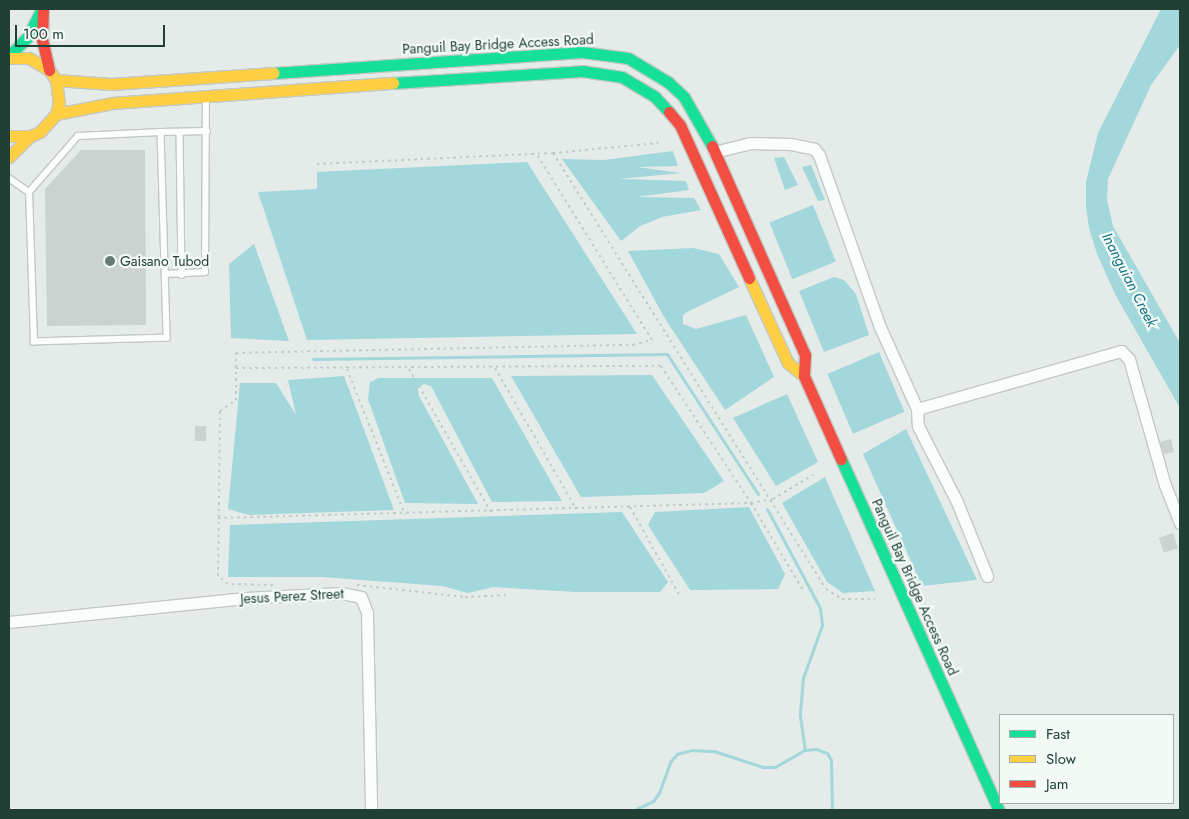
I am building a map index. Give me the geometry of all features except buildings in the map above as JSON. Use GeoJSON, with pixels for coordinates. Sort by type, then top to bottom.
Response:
{"type":"FeatureCollection","features":[{"type":"Feature","properties":{"kind":"highway"},"geometry":{"type":"LineString","coordinates":[[9,57],[28,36],[43,9]]}},
{"type":"Feature","properties":{"kind":"highway"},"geometry":{"type":"LineString","coordinates":[[9,157],[30,136],[49,124],[56,114],[59,91],[52,75],[42,39],[43,9]]}},
{"type":"Feature","properties":{"kind":"highway","name":"Panguil Bay Bridge Access Road"},"geometry":{"type":"LineString","coordinates":[[52,75],[111,84],[556,53],[606,54],[628,58],[673,87],[697,115],[805,355],[804,376]]}},
{"type":"Feature","properties":{"kind":"highway"},"geometry":{"type":"LineString","coordinates":[[9,57],[29,58],[52,75]]}},
{"type":"Feature","properties":{"kind":"highway","name":"Panguil Bay Bridge Access Road"},"geometry":{"type":"LineString","coordinates":[[56,114],[94,105],[565,72],[622,77],[656,97],[680,125],[788,363],[804,376],[999,810]]}},
{"type":"Feature","properties":{"kind":"highway"},"geometry":{"type":"LineString","coordinates":[[9,136],[30,136]]}},
{"type":"Feature","properties":{"kind":"street"},"geometry":{"type":"LineString","coordinates":[[714,152],[744,144],[791,144],[805,146],[819,155],[880,327],[917,409],[922,434],[958,502],[987,576]]}},
{"type":"Feature","properties":{"kind":"street"},"geometry":{"type":"LineString","coordinates":[[917,409],[1121,351],[1128,359],[1165,485],[1180,523]]}},
{"type":"Feature","properties":{"kind":"street","name":"Jesus Perez Street"},"geometry":{"type":"LineString","coordinates":[[9,622],[246,598],[341,593],[361,597],[367,613],[372,810]]}},
{"type":"Feature","properties":{"kind":"lane"},"geometry":{"type":"LineString","coordinates":[[165,274],[201,274],[206,267],[208,131],[205,78]]}},
{"type":"Feature","properties":{"kind":"lane"},"geometry":{"type":"LineString","coordinates":[[160,132],[167,338],[34,342],[29,192],[78,136],[160,132],[208,131]]}},
{"type":"Feature","properties":{"kind":"lane"},"geometry":{"type":"LineString","coordinates":[[180,132],[182,274]]}},
{"type":"Feature","properties":{"kind":"lane"},"geometry":{"type":"LineString","coordinates":[[9,178],[29,192]]}},
{"type":"Feature","properties":{"kind":"path"},"geometry":{"type":"LineString","coordinates":[[316,164],[553,153],[659,144]]}},
{"type":"Feature","properties":{"kind":"path"},"geometry":{"type":"LineString","coordinates":[[275,585],[223,582],[218,576],[220,411],[236,400],[236,352],[633,345],[652,340],[536,153]]}},
{"type":"Feature","properties":{"kind":"path"},"geometry":{"type":"LineString","coordinates":[[553,153],[773,499],[826,589],[842,599],[875,599]]}},
{"type":"Feature","properties":{"kind":"path"},"geometry":{"type":"LineString","coordinates":[[236,368],[347,369],[661,366],[751,503],[804,592]]}},
{"type":"Feature","properties":{"kind":"path"},"geometry":{"type":"LineString","coordinates":[[408,368],[491,512]]}},
{"type":"Feature","properties":{"kind":"path"},"geometry":{"type":"LineString","coordinates":[[494,368],[576,509]]}},
{"type":"Feature","properties":{"kind":"path"},"geometry":{"type":"LineString","coordinates":[[347,369],[405,515]]}},
{"type":"Feature","properties":{"kind":"path"},"geometry":{"type":"LineString","coordinates":[[218,518],[405,515],[751,503],[773,499],[813,475]]}},
{"type":"Feature","properties":{"kind":"path"},"geometry":{"type":"LineString","coordinates":[[630,507],[680,596]]}},
{"type":"Feature","properties":{"kind":"path"},"geometry":{"type":"LineString","coordinates":[[354,585],[465,597],[509,595]]}},
{"type":"Feature","properties":{"kind":"water","name":"Inanguian Creek"},"geometry":{"type":"Polygon","coordinates":[[[1161,9],[1180,9],[1180,45],[1151,85],[1108,179],[1107,200],[1113,226],[1180,343],[1180,408],[1116,296],[1097,254],[1089,228],[1086,207],[1086,182],[1098,133],[1161,9]]]}},
{"type":"Feature","properties":{"kind":"water"},"geometry":{"type":"Polygon","coordinates":[[[673,151],[678,166],[637,167],[681,173],[619,179],[686,181],[689,190],[637,197],[694,198],[701,210],[662,217],[640,226],[621,241],[562,159],[604,160],[673,151]]]}},
{"type":"Feature","properties":{"kind":"water"},"geometry":{"type":"Polygon","coordinates":[[[784,157],[798,185],[785,190],[774,158],[784,157]]]}},
{"type":"Feature","properties":{"kind":"water"},"geometry":{"type":"Polygon","coordinates":[[[527,162],[637,334],[307,340],[258,192],[317,189],[317,172],[527,162]]]}},
{"type":"Feature","properties":{"kind":"water"},"geometry":{"type":"Polygon","coordinates":[[[811,165],[825,200],[818,201],[802,167],[811,165]]]}},
{"type":"Feature","properties":{"kind":"water"},"geometry":{"type":"Polygon","coordinates":[[[813,205],[836,262],[792,279],[769,223],[813,205]]]}},
{"type":"Feature","properties":{"kind":"water"},"geometry":{"type":"Polygon","coordinates":[[[254,244],[289,341],[231,338],[229,264],[254,244]]]}},
{"type":"Feature","properties":{"kind":"water"},"geometry":{"type":"Polygon","coordinates":[[[693,248],[719,254],[739,287],[687,312],[683,315],[683,324],[696,329],[746,315],[774,377],[725,410],[664,317],[628,251],[693,248]]]}},
{"type":"Feature","properties":{"kind":"water"},"geometry":{"type":"Polygon","coordinates":[[[834,277],[844,280],[856,294],[869,335],[824,352],[799,291],[834,277]]]}},
{"type":"Feature","properties":{"kind":"water"},"geometry":{"type":"Polygon","coordinates":[[[879,352],[904,412],[853,434],[827,374],[879,352]]]}},
{"type":"Feature","properties":{"kind":"water"},"geometry":{"type":"Polygon","coordinates":[[[652,375],[724,481],[704,493],[581,497],[511,376],[652,375]]]}},
{"type":"Feature","properties":{"kind":"water"},"geometry":{"type":"Polygon","coordinates":[[[344,376],[394,510],[249,515],[228,509],[240,383],[276,383],[296,415],[288,380],[344,376]]]}},
{"type":"Feature","properties":{"kind":"water"},"geometry":{"type":"Polygon","coordinates":[[[379,378],[492,378],[562,501],[492,502],[431,386],[424,384],[418,388],[419,396],[478,504],[405,503],[368,399],[370,382],[379,378]]]}},
{"type":"Feature","properties":{"kind":"water"},"geometry":{"type":"Polygon","coordinates":[[[787,394],[818,462],[776,486],[733,418],[787,394]]]}},
{"type":"Feature","properties":{"kind":"water"},"geometry":{"type":"Polygon","coordinates":[[[906,429],[977,580],[922,586],[863,454],[906,429]]]}},
{"type":"Feature","properties":{"kind":"water"},"geometry":{"type":"Polygon","coordinates":[[[825,477],[875,591],[843,593],[827,582],[782,503],[825,477]]]}},
{"type":"Feature","properties":{"kind":"water"},"geometry":{"type":"Polygon","coordinates":[[[749,507],[785,574],[778,589],[690,590],[648,525],[655,512],[749,507]]]}},
{"type":"Feature","properties":{"kind":"water"},"geometry":{"type":"Polygon","coordinates":[[[622,512],[668,582],[660,592],[576,592],[493,587],[468,593],[442,586],[322,577],[228,577],[230,525],[622,512]]]}},
{"type":"Feature","properties":{"kind":"waterway"},"geometry":{"type":"LineString","coordinates":[[313,359],[667,354],[758,494]]}},
{"type":"Feature","properties":{"kind":"waterway"},"geometry":{"type":"LineString","coordinates":[[767,509],[820,608],[822,625],[803,678],[800,716],[805,750]]}},
{"type":"Feature","properties":{"kind":"waterway"},"geometry":{"type":"LineString","coordinates":[[634,810],[653,801],[659,793],[670,762],[677,754],[692,750],[714,751],[763,767],[775,767],[805,750],[816,749],[827,753],[831,760],[832,810]]}},
{"type":"Feature","properties":{"kind":"traffic: fast"},"geometry":{"type":"LineString","coordinates":[[9,56],[28,36],[41,11]]}},
{"type":"Feature","properties":{"kind":"traffic: fast"},"geometry":{"type":"LineString","coordinates":[[274,73],[582,52],[628,58],[668,82],[684,97],[712,146]]}},
{"type":"Feature","properties":{"kind":"traffic: fast"},"geometry":{"type":"LineString","coordinates":[[393,83],[582,71],[622,77],[655,97],[669,112]]}},
{"type":"Feature","properties":{"kind":"traffic: fast"},"geometry":{"type":"LineString","coordinates":[[841,459],[999,810]]}},
{"type":"Feature","properties":{"kind":"traffic: slow"},"geometry":{"type":"LineString","coordinates":[[9,58],[29,58],[49,70],[56,80],[59,103],[56,114],[40,132],[30,136],[9,136]]}},
{"type":"Feature","properties":{"kind":"traffic: slow"},"geometry":{"type":"LineString","coordinates":[[56,80],[111,84],[274,73]]}},
{"type":"Feature","properties":{"kind":"traffic: slow"},"geometry":{"type":"LineString","coordinates":[[56,114],[112,103],[393,83]]}},
{"type":"Feature","properties":{"kind":"traffic: slow"},"geometry":{"type":"LineString","coordinates":[[9,157],[30,136]]}},
{"type":"Feature","properties":{"kind":"traffic: slow"},"geometry":{"type":"LineString","coordinates":[[749,278],[788,363],[804,376]]}},
{"type":"Feature","properties":{"kind":"traffic: jam"},"geometry":{"type":"LineString","coordinates":[[43,9],[42,39],[49,70]]}},
{"type":"Feature","properties":{"kind":"traffic: jam"},"geometry":{"type":"LineString","coordinates":[[669,112],[680,125],[749,278]]}},
{"type":"Feature","properties":{"kind":"traffic: jam"},"geometry":{"type":"LineString","coordinates":[[712,146],[805,355],[804,376],[841,459]]}},
{"type":"Feature","properties":{"kind":"place","name":"Gaisano Tubod"},"geometry":{"type":"Point","coordinates":[110,261]}}]}
